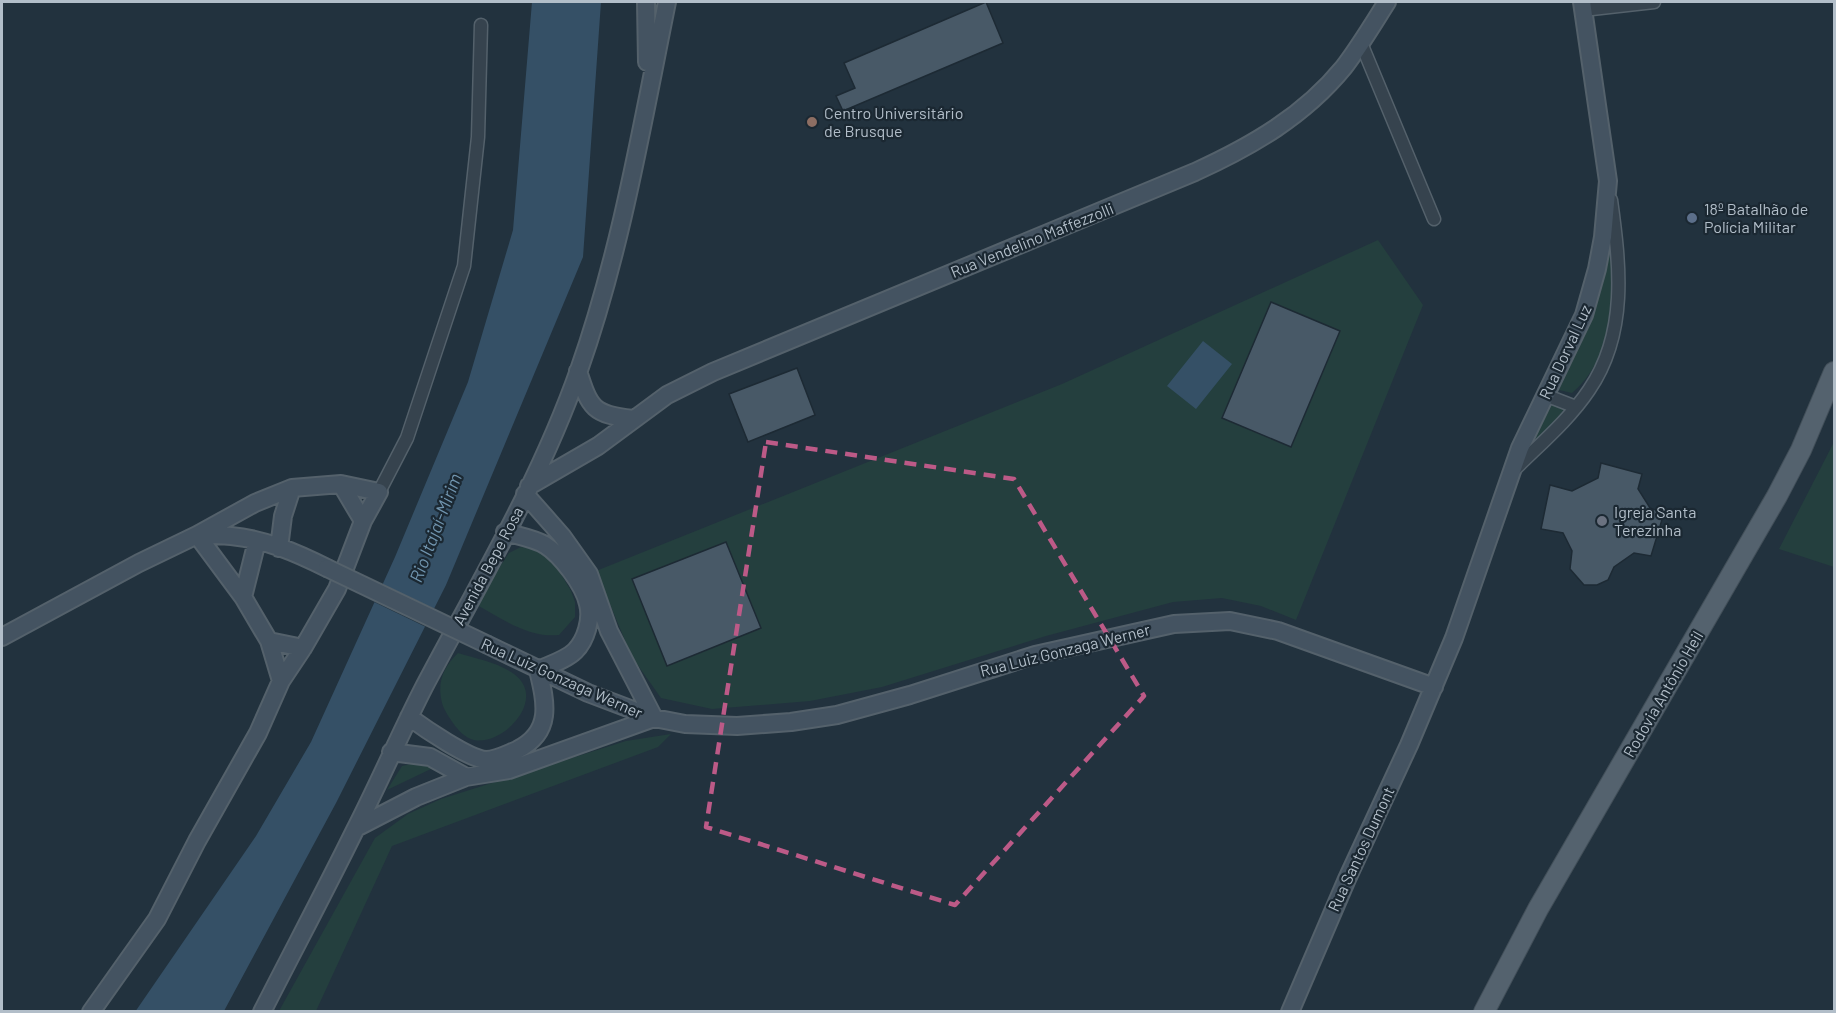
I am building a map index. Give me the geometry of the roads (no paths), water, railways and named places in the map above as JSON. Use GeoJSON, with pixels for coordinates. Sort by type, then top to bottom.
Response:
{"type":"FeatureCollection","features":[{"type":"Feature","properties":{"kind":"main road","name":"Avenida Bepe Rosa"},"geometry":{"type":"LineString","coordinates":[[646,2],[647,96]]}},
{"type":"Feature","properties":{"kind":"main road","name":"Avenida Bepe Rosa"},"geometry":{"type":"LineString","coordinates":[[262,1011],[356,828],[408,717],[554,435],[578,371],[618,239],[667,2]]}},
{"type":"Feature","properties":{"kind":"main road","name":"Rua Vendelino Maffezzolli"},"geometry":{"type":"LineString","coordinates":[[527,490],[597,446],[667,395],[713,372],[1156,189],[1235,154],[1286,123],[1308,104],[1343,67],[1387,2]]}},
{"type":"Feature","properties":{"kind":"main road","name":"Rua Dorval Luz"},"geometry":{"type":"LineString","coordinates":[[1434,687],[1454,638],[1509,476],[1590,297],[1604,237],[1608,181],[1583,6]]}},
{"type":"Feature","properties":{"kind":"main road"},"geometry":{"type":"LineString","coordinates":[[578,371],[590,403],[598,412],[633,420]]}},
{"type":"Feature","properties":{"kind":"main road","name":"Rodovia Antônio Heil"},"geometry":{"type":"LineString","coordinates":[[1484,1011],[1538,909],[1777,496],[1801,450],[1834,372]]}},
{"type":"Feature","properties":{"kind":"main road"},"geometry":{"type":"LineString","coordinates":[[340,484],[363,521]]}},
{"type":"Feature","properties":{"kind":"main road"},"geometry":{"type":"LineString","coordinates":[[91,1011],[157,919],[197,841],[258,733],[281,681],[337,589],[363,521],[379,492],[340,484],[292,488],[255,503],[197,535],[243,597],[269,641],[281,681]]}},
{"type":"Feature","properties":{"kind":"main road"},"geometry":{"type":"LineString","coordinates":[[279,548],[282,516],[292,488]]}},
{"type":"Feature","properties":{"kind":"main road"},"geometry":{"type":"LineString","coordinates":[[356,828],[416,797],[466,777],[509,770],[654,718],[609,631],[589,574],[527,490]]}},
{"type":"Feature","properties":{"kind":"main road"},"geometry":{"type":"LineString","coordinates":[[408,717],[467,754],[486,760],[503,756],[527,745],[542,727],[545,710],[544,693],[538,670],[574,651],[587,632],[589,604],[577,580],[564,563],[547,547],[536,540],[505,532]]}},
{"type":"Feature","properties":{"kind":"main road","name":"Rua Luiz Gonzaga Werner"},"geometry":{"type":"LineString","coordinates":[[2,638],[139,563],[197,535],[232,536],[257,540],[327,568],[588,693],[654,718],[685,724],[737,726],[791,722],[837,714],[910,695],[999,665],[1054,650],[1174,624],[1213,620],[1246,623],[1278,631],[1434,687]]}},
{"type":"Feature","properties":{"kind":"main road"},"geometry":{"type":"LineString","coordinates":[[243,597],[257,540]]}},
{"type":"Feature","properties":{"kind":"main road"},"geometry":{"type":"LineString","coordinates":[[269,641],[303,648]]}},
{"type":"Feature","properties":{"kind":"main road","name":"Rua Santos Dumont"},"geometry":{"type":"LineString","coordinates":[[1290,1011],[1334,907],[1434,687]]}},
{"type":"Feature","properties":{"kind":"main road"},"geometry":{"type":"LineString","coordinates":[[391,752],[430,757],[466,777]]}},
{"type":"Feature","properties":{"kind":"street"},"geometry":{"type":"LineString","coordinates":[[1583,6],[1654,2]]}},
{"type":"Feature","properties":{"kind":"street"},"geometry":{"type":"LineString","coordinates":[[379,492],[407,438],[464,266],[478,137],[481,26]]}},
{"type":"Feature","properties":{"kind":"street"},"geometry":{"type":"LineString","coordinates":[[1361,43],[1434,219]]}},
{"type":"Feature","properties":{"kind":"street"},"geometry":{"type":"LineString","coordinates":[[1509,476],[1576,407],[1600,372],[1609,351],[1617,314],[1620,283],[1618,246],[1608,181]]}},
{"type":"Feature","properties":{"kind":"street"},"geometry":{"type":"LineString","coordinates":[[1545,395],[1576,407]]}},
{"type":"Feature","properties":{"kind":"water","name":"Rio Itajaí-Mirim"},"geometry":{"type":"Polygon","coordinates":[[[532,2],[601,2],[583,257],[446,585],[336,803],[224,1011],[135,1012],[256,836],[311,742],[395,557],[468,382],[513,230],[532,2]]]}},
{"type":"Feature","properties":{"kind":"water"},"geometry":{"type":"Polygon","coordinates":[[[1203,341],[1232,364],[1196,409],[1167,386],[1203,341]]]}},
{"type":"Feature","properties":{"kind":"place","name":"Centro Universitário de Brusque"},"geometry":{"type":"Point","coordinates":[812,122]}},
{"type":"Feature","properties":{"kind":"place","name":"18º Batalhão de Polícia Militar"},"geometry":{"type":"Point","coordinates":[1692,218]}},
{"type":"Feature","properties":{"kind":"place","name":"Igreja Santa Terezinha"},"geometry":{"type":"Point","coordinates":[1602,521]}}]}
